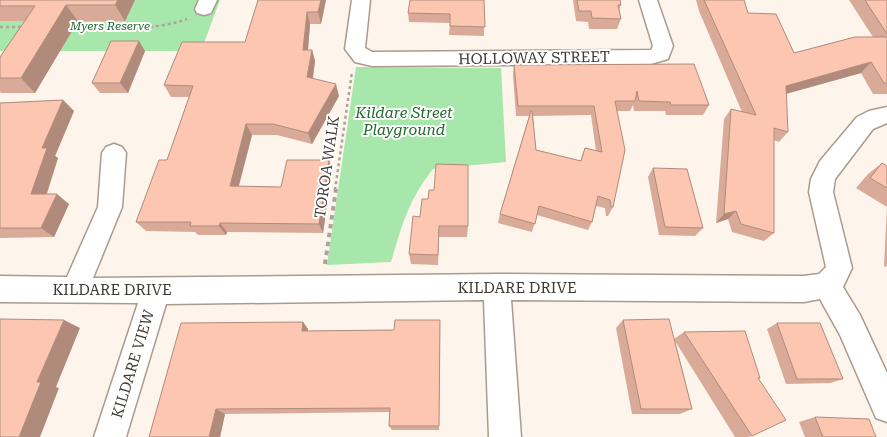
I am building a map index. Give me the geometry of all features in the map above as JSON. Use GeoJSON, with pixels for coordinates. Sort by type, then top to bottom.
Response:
{"type":"FeatureCollection","features":[{"type":"Feature","properties":{"kind":"street"},"geometry":{"type":"LineString","coordinates":[[354,58],[361,0]]}},
{"type":"Feature","properties":{"kind":"street","name":"HOLLOWAY STREET"},"geometry":{"type":"LineString","coordinates":[[354,58],[358,55],[372,60],[651,57],[661,54],[663,46],[648,0]]}},
{"type":"Feature","properties":{"kind":"street"},"geometry":{"type":"LineString","coordinates":[[887,115],[877,117],[865,123],[828,168],[823,179],[822,192],[840,268],[835,279],[827,285],[850,325],[887,407]]}},
{"type":"Feature","properties":{"kind":"street"},"geometry":{"type":"LineString","coordinates":[[74,291],[110,207],[114,154]]}},
{"type":"Feature","properties":{"kind":"street","name":"KILDARE DRIVE"},"geometry":{"type":"LineString","coordinates":[[0,289],[156,291],[497,287],[804,290],[827,285]]}},
{"type":"Feature","properties":{"kind":"street"},"geometry":{"type":"LineString","coordinates":[[497,287],[505,437]]}},
{"type":"Feature","properties":{"kind":"street","name":"KILDARE VIEW"},"geometry":{"type":"LineString","coordinates":[[110,437],[156,291]]}},
{"type":"Feature","properties":{"kind":"path"},"geometry":{"type":"LineString","coordinates":[[69,27],[166,26],[176,24],[206,4]]}},
{"type":"Feature","properties":{"kind":"path"},"geometry":{"type":"LineString","coordinates":[[0,27],[30,27]]}},
{"type":"Feature","properties":{"kind":"path","name":"TOROA WALK"},"geometry":{"type":"LineString","coordinates":[[324,270],[354,58]]}},
{"type":"Feature","properties":{"kind":"green space","name":"Myers Reserve"},"geometry":{"type":"Polygon","coordinates":[[[0,0],[220,0],[201,51],[0,51],[0,0]]]}},
{"type":"Feature","properties":{"kind":"green space","name":"Kildare Street Playground"},"geometry":{"type":"Polygon","coordinates":[[[356,67],[501,68],[506,162],[433,169],[412,202],[391,262],[327,265],[356,67]]]}},
{"type":"Feature","properties":{"kind":"building"},"geometry":{"type":"Polygon","coordinates":[[[0,0],[118,0],[115,5],[66,5],[21,78],[0,78],[0,57],[35,6],[0,6],[0,0]]]}},
{"type":"Feature","properties":{"kind":"building"},"geometry":{"type":"Polygon","coordinates":[[[258,0],[321,0],[318,12],[307,12],[303,50],[312,50],[307,77],[336,84],[308,133],[273,124],[246,124],[230,186],[281,187],[287,160],[329,160],[319,224],[220,223],[219,226],[190,226],[191,222],[136,222],[159,160],[167,160],[193,86],[164,85],[182,42],[245,42],[258,0]]]}},
{"type":"Feature","properties":{"kind":"building"},"geometry":{"type":"Polygon","coordinates":[[[410,0],[484,0],[485,27],[450,26],[450,14],[408,13],[410,0]]]}},
{"type":"Feature","properties":{"kind":"building"},"geometry":{"type":"Polygon","coordinates":[[[577,0],[620,0],[621,5],[618,5],[621,19],[592,18],[591,11],[579,11],[577,0]]]}},
{"type":"Feature","properties":{"kind":"building"},"geometry":{"type":"Polygon","coordinates":[[[704,0],[744,0],[748,13],[776,14],[794,53],[855,37],[887,37],[887,83],[884,83],[871,62],[786,86],[788,132],[774,128],[774,233],[741,224],[736,211],[724,214],[731,109],[756,115],[704,0]]]}},
{"type":"Feature","properties":{"kind":"building"},"geometry":{"type":"Polygon","coordinates":[[[865,0],[887,0],[887,34],[865,0]]]}},
{"type":"Feature","properties":{"kind":"building"},"geometry":{"type":"Polygon","coordinates":[[[111,41],[139,41],[120,83],[92,83],[111,41]]]}},
{"type":"Feature","properties":{"kind":"building"},"geometry":{"type":"Polygon","coordinates":[[[694,64],[709,105],[671,105],[670,102],[639,101],[637,91],[635,101],[615,101],[625,150],[613,207],[611,207],[610,200],[598,196],[592,222],[539,206],[535,224],[500,214],[531,111],[536,150],[581,161],[585,148],[602,152],[594,106],[518,106],[514,65],[694,64]]]}},
{"type":"Feature","properties":{"kind":"building"},"geometry":{"type":"Polygon","coordinates":[[[63,100],[42,148],[47,148],[31,194],[57,194],[41,228],[0,228],[0,103],[63,100]]]}},
{"type":"Feature","properties":{"kind":"building"},"geometry":{"type":"Polygon","coordinates":[[[882,163],[887,166],[887,188],[870,178],[882,163]]]}},
{"type":"Feature","properties":{"kind":"building"},"geometry":{"type":"Polygon","coordinates":[[[436,164],[468,165],[468,226],[439,226],[438,255],[409,254],[413,216],[420,217],[422,199],[428,199],[429,190],[434,190],[436,164]]]}},
{"type":"Feature","properties":{"kind":"building"},"geometry":{"type":"Polygon","coordinates":[[[653,168],[687,169],[703,228],[665,227],[653,168]]]}},
{"type":"Feature","properties":{"kind":"building"},"geometry":{"type":"Polygon","coordinates":[[[0,319],[64,320],[37,382],[41,382],[19,437],[0,437],[0,319]]]}},
{"type":"Feature","properties":{"kind":"building"},"geometry":{"type":"Polygon","coordinates":[[[669,319],[692,409],[641,409],[623,320],[669,319]]]}},
{"type":"Feature","properties":{"kind":"building"},"geometry":{"type":"Polygon","coordinates":[[[395,320],[440,320],[439,426],[389,426],[390,408],[216,409],[209,437],[149,437],[181,323],[303,322],[302,331],[394,330],[395,320]]]}},
{"type":"Feature","properties":{"kind":"building"},"geometry":{"type":"Polygon","coordinates":[[[777,323],[820,323],[843,379],[797,379],[777,323]]]}},
{"type":"Feature","properties":{"kind":"building"},"geometry":{"type":"Polygon","coordinates":[[[745,331],[760,378],[758,378],[786,420],[752,436],[684,332],[745,331]]]}},
{"type":"Feature","properties":{"kind":"building"},"geometry":{"type":"Polygon","coordinates":[[[815,417],[869,419],[876,437],[823,437],[815,417]]]}}]}
